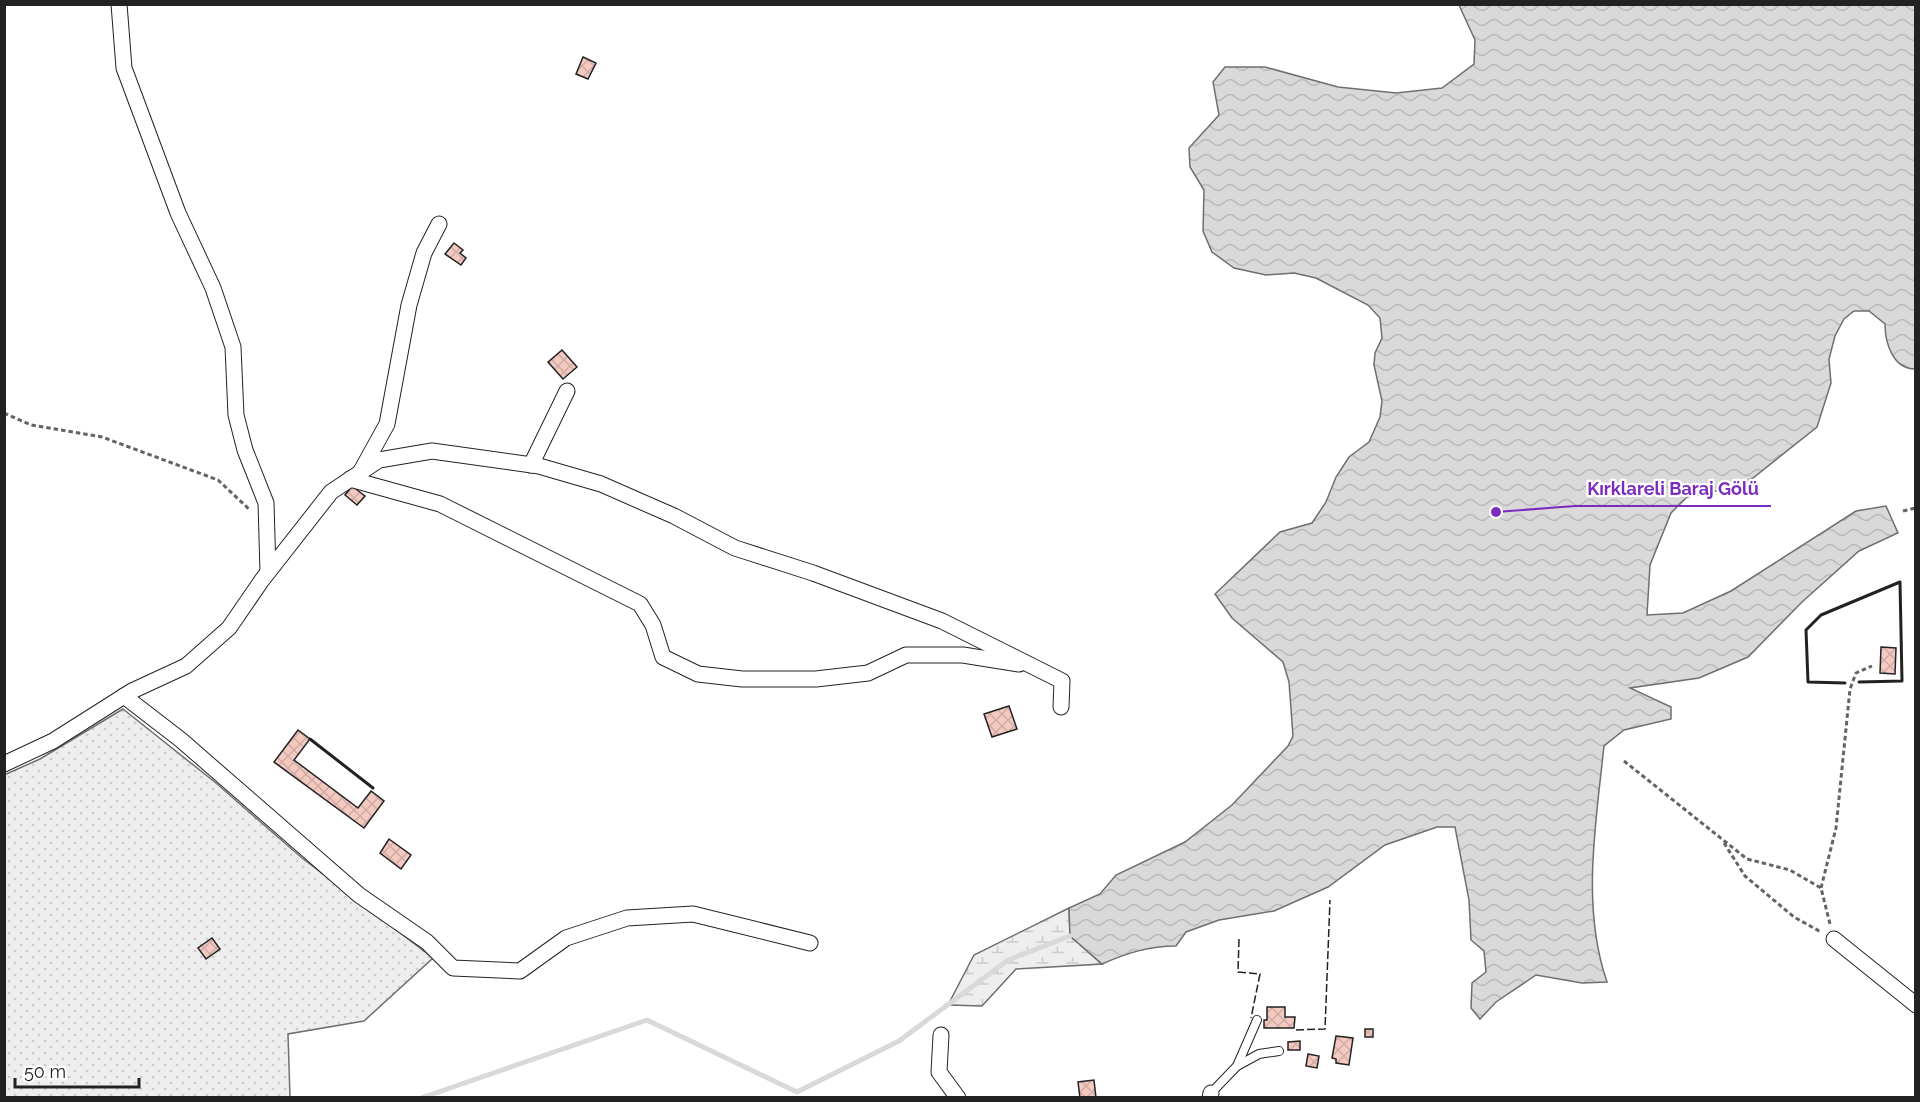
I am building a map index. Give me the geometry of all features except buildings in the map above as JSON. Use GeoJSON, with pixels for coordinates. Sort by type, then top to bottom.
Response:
{"type":"FeatureCollection","features":[{"type":"Feature","properties":{"kind":"street"},"geometry":{"type":"LineString","coordinates":[[119,4],[124,68],[178,213],[213,288],[233,347],[236,415],[245,450],[266,503],[268,572]]}},
{"type":"Feature","properties":{"kind":"street"},"geometry":{"type":"LineString","coordinates":[[355,476],[387,424],[409,305],[424,254],[439,224]]}},
{"type":"Feature","properties":{"kind":"street"},"geometry":{"type":"LineString","coordinates":[[531,465],[567,391]]}},
{"type":"Feature","properties":{"kind":"street"},"geometry":{"type":"LineString","coordinates":[[4,764],[53,741],[124,696],[186,666],[229,628],[268,572],[331,492],[379,460],[432,451],[531,465],[602,484],[674,516],[735,548],[942,621],[1062,681],[1061,707]]}},
{"type":"Feature","properties":{"kind":"street"},"geometry":{"type":"LineString","coordinates":[[355,476],[440,504],[640,603],[653,625],[663,657],[698,674],[742,679],[816,679],[868,674],[906,655],[963,655],[1036,668]]}},
{"type":"Feature","properties":{"kind":"street"},"geometry":{"type":"LineString","coordinates":[[124,696],[181,740],[359,895],[427,942],[453,968],[520,971],[566,938],[627,918],[693,914],[810,942]]}},
{"type":"Feature","properties":{"kind":"street"},"geometry":{"type":"LineString","coordinates":[[1834,939],[1916,1005]]}},
{"type":"Feature","properties":{"kind":"street"},"geometry":{"type":"LineString","coordinates":[[941,1035],[939,1072],[958,1098]]}},
{"type":"Feature","properties":{"kind":"lane"},"geometry":{"type":"LineString","coordinates":[[1238,1066],[1257,1020]]}},
{"type":"Feature","properties":{"kind":"lane"},"geometry":{"type":"LineString","coordinates":[[1210,1095],[1238,1066],[1259,1054],[1278,1051]]}},
{"type":"Feature","properties":{"kind":"path"},"geometry":{"type":"LineString","coordinates":[[4,413],[31,425],[102,437],[218,480],[267,526]]}},
{"type":"Feature","properties":{"kind":"path"},"geometry":{"type":"LineString","coordinates":[[1903,511],[1916,508]]}},
{"type":"Feature","properties":{"kind":"path"},"geometry":{"type":"LineString","coordinates":[[1834,939],[1821,888],[1836,828],[1850,689],[1856,673],[1872,666]]}},
{"type":"Feature","properties":{"kind":"path"},"geometry":{"type":"LineString","coordinates":[[1624,761],[1747,860],[1790,870],[1821,888]]}},
{"type":"Feature","properties":{"kind":"path"},"geometry":{"type":"LineString","coordinates":[[1722,840],[1745,876],[1794,917],[1834,939]]}},
{"type":"Feature","properties":{"kind":"green space"},"geometry":{"type":"Polygon","coordinates":[[[123,709],[216,783],[302,858],[433,958],[364,1021],[288,1034],[290,1097],[5,1097],[4,775],[40,759],[123,709]]]}},
{"type":"Feature","properties":{"kind":"green space"},"geometry":{"type":"Polygon","coordinates":[[[1069,908],[1070,936],[1102,964],[1016,969],[982,1006],[948,1005],[974,955],[1069,908]]]}},
{"type":"Feature","properties":{"kind":"water"},"geometry":{"type":"Polygon","coordinates":[[[1459,5],[1915,5],[1915,369],[1907,368],[1896,360],[1889,347],[1885,324],[1869,311],[1854,311],[1844,319],[1835,336],[1829,359],[1831,383],[1817,427],[1753,478],[1730,488],[1687,497],[1671,513],[1650,565],[1647,615],[1683,613],[1731,591],[1856,511],[1886,506],[1898,533],[1859,551],[1802,602],[1748,657],[1699,678],[1630,688],[1671,707],[1671,719],[1624,730],[1604,746],[1595,834],[1593,894],[1594,924],[1607,982],[1582,983],[1536,975],[1496,1002],[1480,1019],[1471,1008],[1472,983],[1486,972],[1484,951],[1471,940],[1469,900],[1455,827],[1437,827],[1385,845],[1328,887],[1274,911],[1219,920],[1186,932],[1176,946],[1138,951],[1102,964],[1070,936],[1069,908],[1100,894],[1116,875],[1185,842],[1232,805],[1288,746],[1293,736],[1289,682],[1283,662],[1232,618],[1215,594],[1280,532],[1312,523],[1326,502],[1336,477],[1349,457],[1369,442],[1380,417],[1382,401],[1374,365],[1375,353],[1382,338],[1380,318],[1368,305],[1316,278],[1294,273],[1266,275],[1234,268],[1212,252],[1203,231],[1204,190],[1190,167],[1189,148],[1219,115],[1213,82],[1225,67],[1265,67],[1338,87],[1396,93],[1442,88],[1474,64],[1475,40],[1459,5]]]}},
{"type":"Feature","properties":{"kind":"waterway"},"geometry":{"type":"LineString","coordinates":[[421,1098],[647,1020],[797,1092],[899,1041],[1008,960],[1070,936]]}},
{"type":"Feature","properties":{"kind":"fence"},"geometry":{"type":"LineString","coordinates":[[1296,1030],[1325,1029],[1330,900]]}},
{"type":"Feature","properties":{"kind":"fence"},"geometry":{"type":"LineString","coordinates":[[1239,939],[1238,972],[1260,974],[1251,1018]]}},
{"type":"Feature","properties":{"kind":"wall"},"geometry":{"type":"LineString","coordinates":[[1845,683],[1808,682],[1806,630],[1821,615],[1900,582],[1902,681],[1859,682]]}},
{"type":"Feature","properties":{"kind":"wall"},"geometry":{"type":"LineString","coordinates":[[310,739],[373,788]]}},
{"type":"Feature","properties":{"kind":"place","name":"Kırklareli Baraj Gölü"},"geometry":{"type":"Point","coordinates":[1496,512]}}]}
